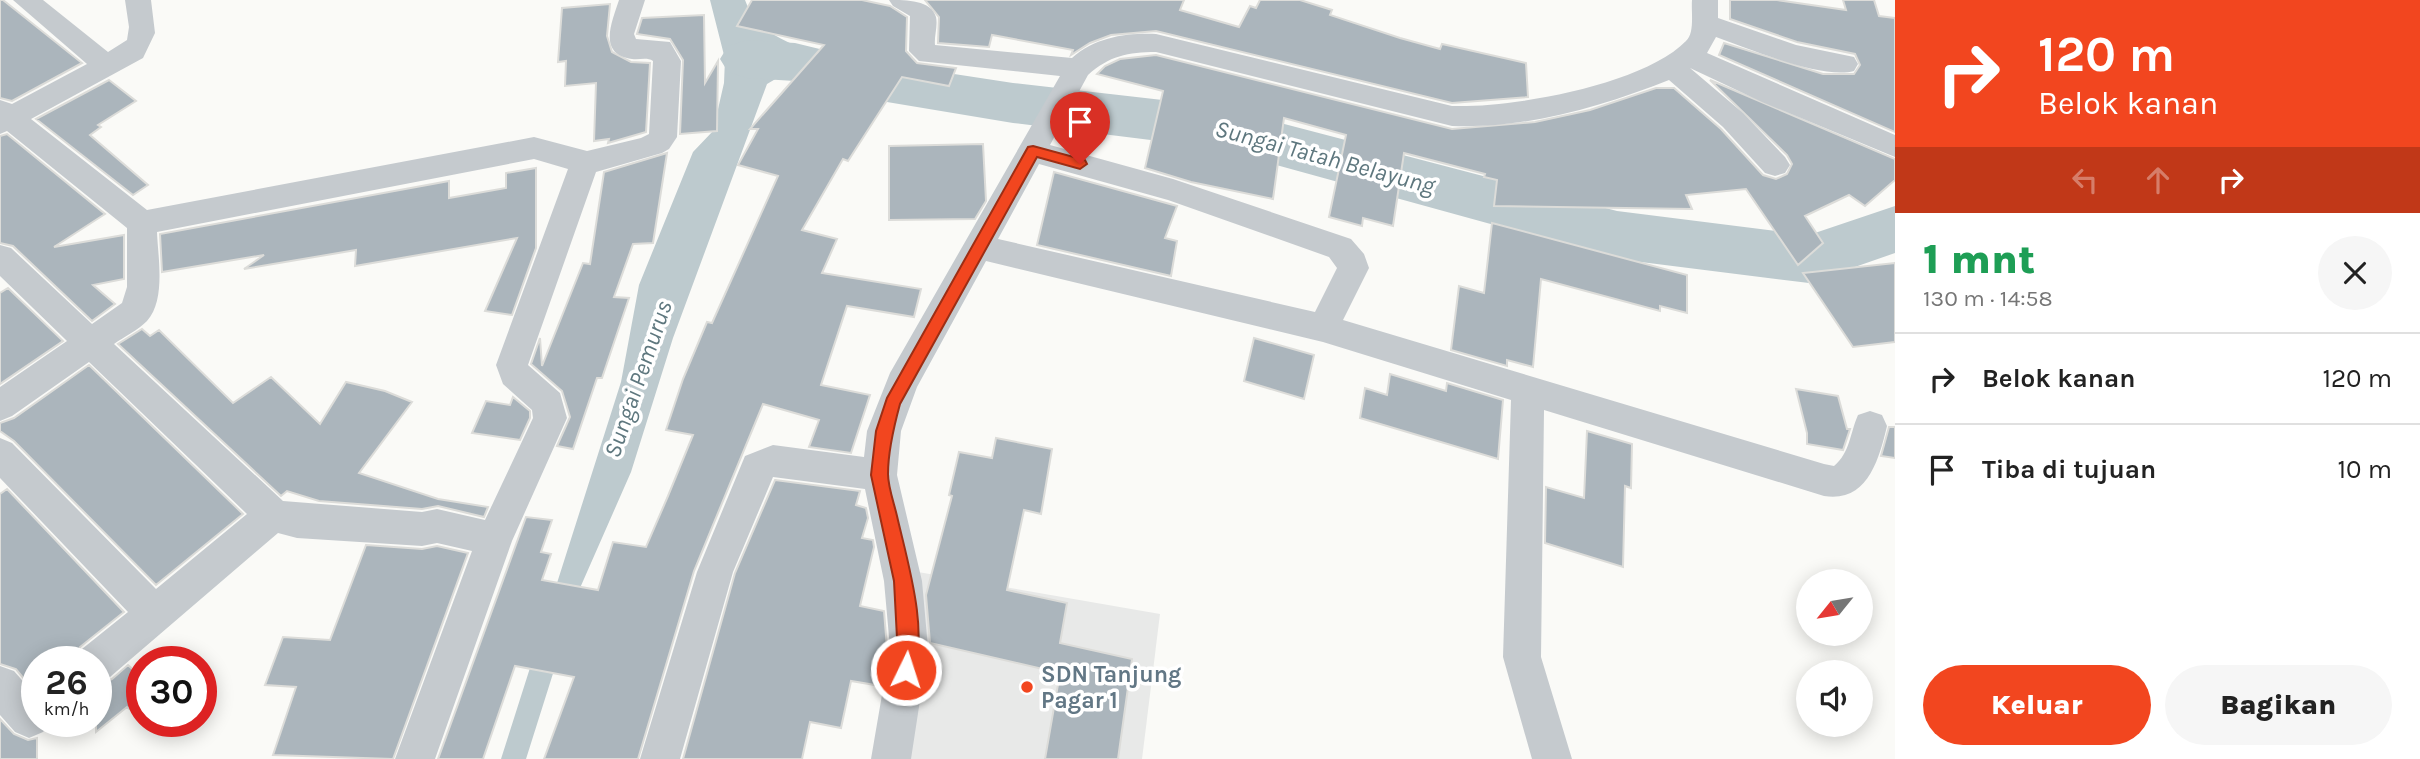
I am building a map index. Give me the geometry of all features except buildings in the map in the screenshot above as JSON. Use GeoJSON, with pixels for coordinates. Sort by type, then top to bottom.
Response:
{"type":"FeatureCollection","features":[{"type":"Feature","properties":{"kind":"street"},"geometry":{"type":"LineString","coordinates":[[26,0],[106,65]]}},
{"type":"Feature","properties":{"kind":"street"},"geometry":{"type":"LineString","coordinates":[[138,0],[141,43],[106,65],[3,117],[142,223],[534,148],[547,148],[585,163],[653,147],[663,136],[667,61],[660,49],[632,49],[624,45],[621,34],[632,0]]}},
{"type":"Feature","properties":{"kind":"street"},"geometry":{"type":"LineString","coordinates":[[902,0],[923,11],[925,17],[920,41],[923,51],[929,54],[1076,73]]}},
{"type":"Feature","properties":{"kind":"street"},"geometry":{"type":"LineString","coordinates":[[891,759],[909,648],[903,581],[879,475],[884,431],[897,393],[1076,73],[1089,57],[1120,44],[1156,43],[1400,105],[1452,116],[1482,117],[1531,111],[1637,82],[1679,61],[1704,35],[1705,11],[1793,54],[1844,64]]}},
{"type":"Feature","properties":{"kind":"street"},"geometry":{"type":"LineString","coordinates":[[1679,61],[1894,146]]}},
{"type":"Feature","properties":{"kind":"street"},"geometry":{"type":"LineString","coordinates":[[1679,61],[1775,165]]}},
{"type":"Feature","properties":{"kind":"street"},"geometry":{"type":"LineString","coordinates":[[1039,141],[1340,248],[1353,263],[1353,268],[1323,328]]}},
{"type":"Feature","properties":{"kind":"street"},"geometry":{"type":"LineString","coordinates":[[415,759],[494,539],[550,418],[548,403],[515,374],[512,365],[585,163]]}},
{"type":"Feature","properties":{"kind":"street"},"geometry":{"type":"LineString","coordinates":[[0,406],[136,311],[143,288],[142,223]]}},
{"type":"Feature","properties":{"kind":"street"},"geometry":{"type":"LineString","coordinates":[[980,247],[1323,328],[1837,482],[1855,471],[1862,459],[1870,426]]}},
{"type":"Feature","properties":{"kind":"street"},"geometry":{"type":"LineString","coordinates":[[0,257],[273,515],[311,522],[422,529],[437,526],[494,539]]}},
{"type":"Feature","properties":{"kind":"street"},"geometry":{"type":"LineString","coordinates":[[1528,389],[1522,657],[1552,759]]}},
{"type":"Feature","properties":{"kind":"street"},"geometry":{"type":"LineString","coordinates":[[0,454],[155,614]]}},
{"type":"Feature","properties":{"kind":"street"},"geometry":{"type":"LineString","coordinates":[[660,759],[715,572],[757,467],[773,461],[879,475]]}},
{"type":"Feature","properties":{"kind":"street"},"geometry":{"type":"LineString","coordinates":[[112,650],[273,515]]}},
{"type":"Feature","properties":{"kind":"street"},"geometry":{"type":"LineString","coordinates":[[0,685],[21,709]]}},
{"type":"Feature","properties":{"kind":"shaded area","name":"SDN Tanjung Pagar 1"},"geometry":{"type":"Polygon","coordinates":[[[918,572],[1160,614],[1142,759],[895,759],[918,572]]]}},
{"type":"Feature","properties":{"kind":"water","name":"Sungai Pemurus"},"geometry":{"type":"Polygon","coordinates":[[[710,0],[745,0],[757,21],[774,35],[818,54],[767,84],[673,338],[631,472],[580,588],[526,759],[501,759],[621,382],[639,285],[693,152],[713,131],[724,83],[725,59],[710,0]]]}},
{"type":"Feature","properties":{"kind":"waterway","name":"Sungai Tatah Belayung"},"geometry":{"type":"LineString","coordinates":[[747,59],[795,62],[869,80],[1013,103],[1215,127],[1617,235],[1809,259],[1895,229]]}},
{"type":"Feature","properties":{"kind":"place","name":"SDN Tanjung Pagar 1"},"geometry":{"type":"Point","coordinates":[1027,687]}},
{"type":"Feature","properties":{"kind":"route"},"geometry":{"type":"LineString","coordinates":[[906,670],[909,648],[903,581],[879,475],[884,431],[893,403],[1033,151],[1080,164]]}}]}
